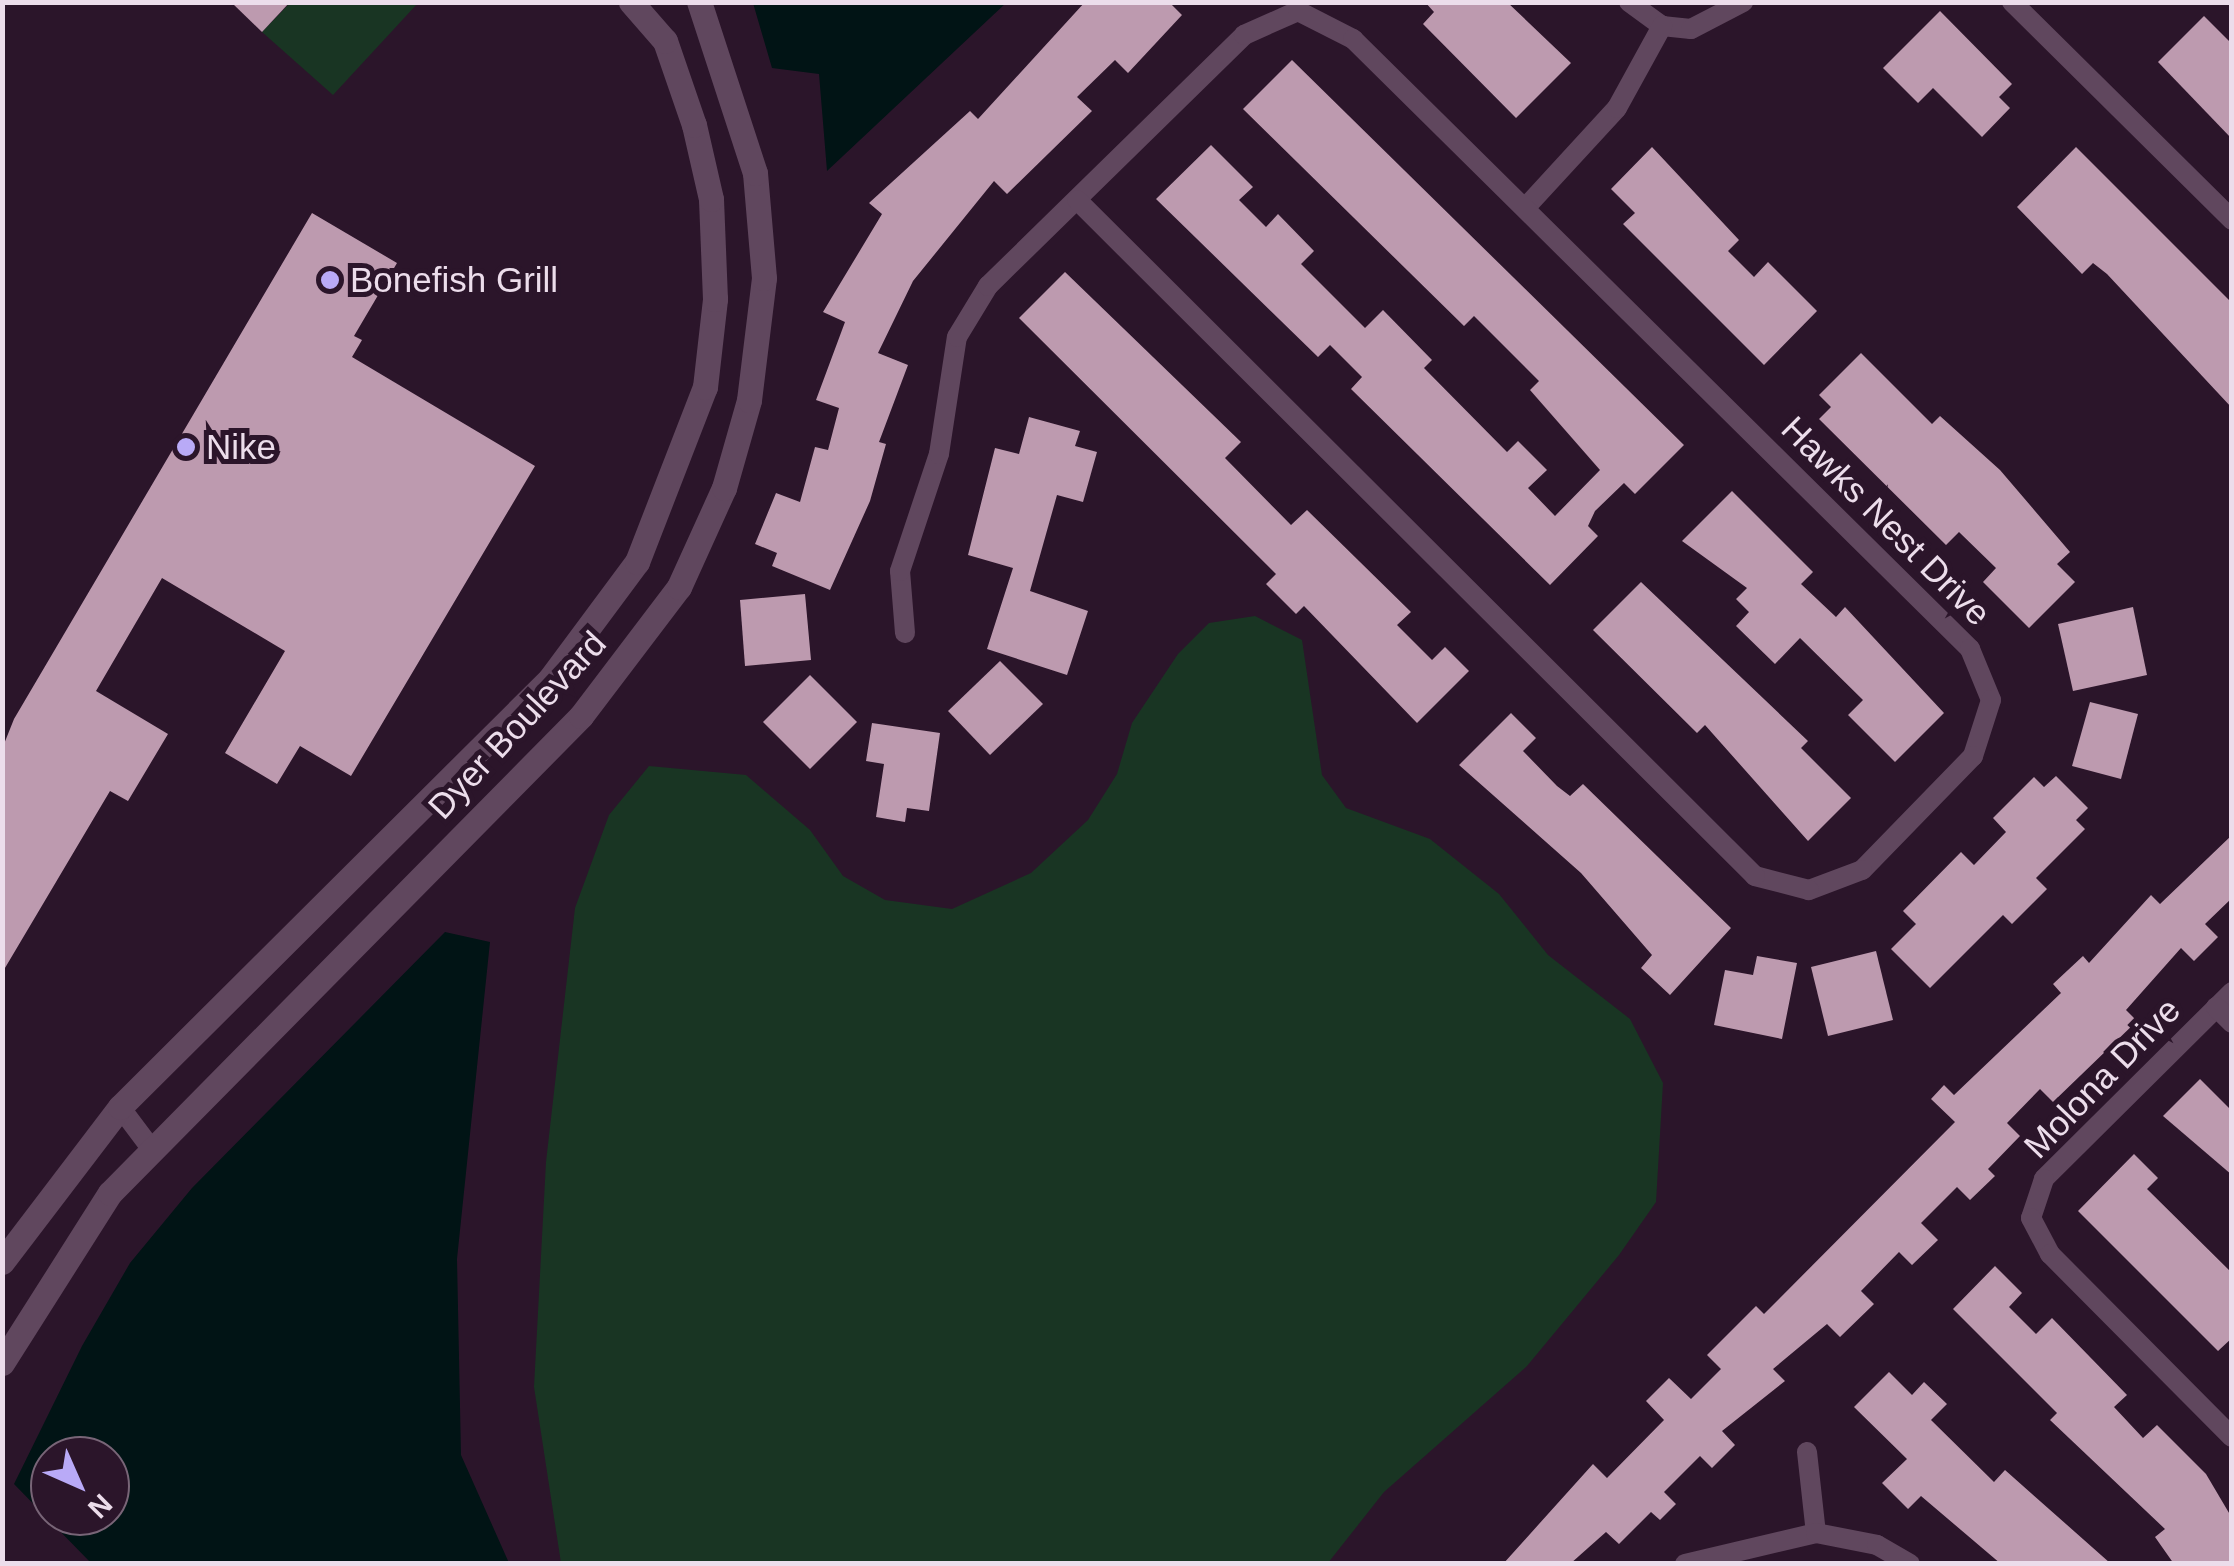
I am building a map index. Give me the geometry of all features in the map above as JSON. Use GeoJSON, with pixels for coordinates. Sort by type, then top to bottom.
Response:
{"type":"FeatureCollection","features":[{"type":"Feature","properties":{"kind":"street","name":"Dyer Boulevard"},"geometry":{"type":"LineString","coordinates":[[2,1262],[120,1107],[550,679],[610,605],[674,486],[705,386],[715,299],[711,199],[664,42],[630,2]]}},
{"type":"Feature","properties":{"kind":"street","name":"Dyer Boulevard"},"geometry":{"type":"LineString","coordinates":[[2,1363],[74,1240],[150,1147],[581,716],[679,587],[724,488],[749,400],[764,278],[755,173],[699,2]]}},
{"type":"Feature","properties":{"kind":"street"},"geometry":{"type":"LineString","coordinates":[[1630,2],[1662,26],[1719,22],[1743,2]]}},
{"type":"Feature","properties":{"kind":"street"},"geometry":{"type":"LineString","coordinates":[[2012,2],[2232,220]]}},
{"type":"Feature","properties":{"kind":"street","name":"Hawks Nest Drive"},"geometry":{"type":"LineString","coordinates":[[1298,11],[1353,40],[1970,649],[1991,700],[1973,756],[1862,870],[1808,890],[1755,876],[1076,200],[1244,35],[1298,11]]}},
{"type":"Feature","properties":{"kind":"street"},"geometry":{"type":"LineString","coordinates":[[1526,207],[1618,108],[1662,26]]}},
{"type":"Feature","properties":{"kind":"street"},"geometry":{"type":"LineString","coordinates":[[905,632],[900,571],[939,454],[956,338],[988,286],[1076,200]]}},
{"type":"Feature","properties":{"kind":"street","name":"Molona Drive"},"geometry":{"type":"LineString","coordinates":[[2232,992],[2044,1179],[2031,1218],[2050,1254],[2232,1437]]}},
{"type":"Feature","properties":{"kind":"street"},"geometry":{"type":"LineString","coordinates":[[2216,1008],[2232,1023]]}},
{"type":"Feature","properties":{"kind":"street"},"geometry":{"type":"LineString","coordinates":[[120,1107],[150,1147]]}},
{"type":"Feature","properties":{"kind":"street"},"geometry":{"type":"LineString","coordinates":[[1807,1452],[1816,1533]]}},
{"type":"Feature","properties":{"kind":"street"},"geometry":{"type":"LineString","coordinates":[[1685,1564],[1816,1533],[1877,1545],[1910,1564]]}},
{"type":"Feature","properties":{"kind":"green space"},"geometry":{"type":"Polygon","coordinates":[[[290,2],[418,3],[333,95],[262,32],[290,2]]]}},
{"type":"Feature","properties":{"kind":"green space"},"geometry":{"type":"Polygon","coordinates":[[[1255,616],[1302,640],[1322,775],[1346,808],[1430,839],[1499,894],[1548,955],[1630,1019],[1663,1083],[1656,1202],[1619,1255],[1527,1366],[1384,1492],[1328,1563],[561,1563],[534,1387],[546,1162],[575,908],[609,815],[649,766],[746,775],[810,830],[843,876],[885,900],[952,909],[1031,873],[1088,820],[1117,774],[1132,723],[1178,654],[1209,623],[1255,616]]]}},
{"type":"Feature","properties":{"kind":"shaded area"},"geometry":{"type":"Polygon","coordinates":[[[753,2],[1006,3],[827,171],[819,74],[772,68],[753,2]]]}},
{"type":"Feature","properties":{"kind":"shaded area"},"geometry":{"type":"Polygon","coordinates":[[[445,932],[490,942],[457,1259],[461,1455],[509,1563],[91,1563],[65,1536],[130,1536],[130,1436],[38,1436],[82,1346],[130,1263],[192,1188],[445,932]]]}},
{"type":"Feature","properties":{"kind":"shaded area"},"geometry":{"type":"Polygon","coordinates":[[[30,1452],[30,1500],[14,1484],[30,1452]]]}},
{"type":"Feature","properties":{"kind":"building"},"geometry":{"type":"Polygon","coordinates":[[[231,2],[290,2],[262,32],[231,2]]]}},
{"type":"Feature","properties":{"kind":"building"},"geometry":{"type":"Polygon","coordinates":[[[1085,2],[1169,2],[1182,15],[1128,73],[1115,60],[1077,97],[1092,111],[1007,194],[994,181],[913,281],[878,353],[908,365],[879,442],[886,444],[870,501],[830,590],[772,566],[777,553],[755,544],[776,493],[800,502],[815,447],[828,450],[839,408],[816,400],[845,322],[823,312],[882,214],[869,203],[970,111],[978,119],[1085,2]]]}},
{"type":"Feature","properties":{"kind":"building"},"geometry":{"type":"Polygon","coordinates":[[[1425,2],[1507,2],[1571,63],[1516,118],[1423,24],[1434,12],[1425,2]]]}},
{"type":"Feature","properties":{"kind":"building"},"geometry":{"type":"Polygon","coordinates":[[[1940,11],[2012,84],[1999,97],[2010,108],[1982,137],[1933,88],[1918,103],[1883,68],[1940,11]]]}},
{"type":"Feature","properties":{"kind":"building"},"geometry":{"type":"Polygon","coordinates":[[[2204,16],[2232,44],[2232,139],[2158,62],[2204,16]]]}},
{"type":"Feature","properties":{"kind":"building"},"geometry":{"type":"Polygon","coordinates":[[[1292,60],[1684,445],[1635,494],[1624,483],[1595,511],[1588,526],[1598,536],[1550,585],[1351,389],[1362,377],[1330,345],[1318,357],[1156,199],[1211,145],[1253,187],[1239,200],[1266,227],[1278,214],[1314,251],[1301,264],[1365,328],[1383,310],[1432,360],[1424,368],[1507,452],[1518,441],[1547,470],[1528,488],[1555,516],[1600,470],[1530,390],[1539,381],[1474,316],[1464,326],[1243,109],[1292,60]]]}},
{"type":"Feature","properties":{"kind":"building"},"geometry":{"type":"Polygon","coordinates":[[[1652,147],[1739,240],[1728,251],[1754,277],[1768,262],[1817,311],[1764,365],[1623,224],[1635,213],[1611,189],[1652,147]]]}},
{"type":"Feature","properties":{"kind":"building"},"geometry":{"type":"Polygon","coordinates":[[[2076,147],[2232,303],[2232,408],[2107,274],[2093,263],[2082,274],[2017,207],[2076,147]]]}},
{"type":"Feature","properties":{"kind":"building"},"geometry":{"type":"Polygon","coordinates":[[[312,213],[397,263],[354,336],[362,340],[352,357],[535,466],[351,776],[300,746],[277,784],[225,753],[285,651],[162,578],[96,691],[168,734],[128,801],[110,791],[2,973],[2,749],[14,719],[312,213]]]}},
{"type":"Feature","properties":{"kind":"building"},"geometry":{"type":"Polygon","coordinates":[[[1065,272],[1241,442],[1225,458],[1291,525],[1307,510],[1411,612],[1397,625],[1432,660],[1445,647],[1469,671],[1417,723],[1304,606],[1296,614],[1266,584],[1276,574],[1019,318],[1065,272]]]}},
{"type":"Feature","properties":{"kind":"building"},"geometry":{"type":"Polygon","coordinates":[[[1861,353],[1932,424],[1940,416],[2000,470],[2070,552],[2057,564],[2075,582],[2029,628],[1983,582],[1996,568],[1959,532],[1946,545],[1819,419],[1831,407],[1819,395],[1861,353]]]}},
{"type":"Feature","properties":{"kind":"building"},"geometry":{"type":"Polygon","coordinates":[[[1029,417],[1080,431],[1075,446],[1097,452],[1083,502],[1057,495],[1030,591],[1088,611],[1067,675],[987,649],[1013,568],[968,555],[995,448],[1019,454],[1029,417]]]}},
{"type":"Feature","properties":{"kind":"building"},"geometry":{"type":"Polygon","coordinates":[[[1732,491],[1813,572],[1801,584],[1836,617],[1845,607],[1944,713],[1895,762],[1848,715],[1863,700],[1800,638],[1775,664],[1736,626],[1749,612],[1736,599],[1747,588],[1682,541],[1732,491]]]}},
{"type":"Feature","properties":{"kind":"building"},"geometry":{"type":"Polygon","coordinates":[[[1641,582],[1808,741],[1801,748],[1851,798],[1808,841],[1705,725],[1697,733],[1593,630],[1641,582]]]}},
{"type":"Feature","properties":{"kind":"building"},"geometry":{"type":"Polygon","coordinates":[[[805,594],[811,660],[745,666],[740,600],[805,594]]]}},
{"type":"Feature","properties":{"kind":"building"},"geometry":{"type":"Polygon","coordinates":[[[2133,607],[2147,675],[2073,691],[2058,624],[2133,607]]]}},
{"type":"Feature","properties":{"kind":"building"},"geometry":{"type":"Polygon","coordinates":[[[1000,661],[1043,704],[990,755],[948,711],[1000,661]]]}},
{"type":"Feature","properties":{"kind":"building"},"geometry":{"type":"Polygon","coordinates":[[[810,675],[857,722],[810,769],[763,722],[810,675]]]}},
{"type":"Feature","properties":{"kind":"building"},"geometry":{"type":"Polygon","coordinates":[[[2090,702],[2138,714],[2121,779],[2072,766],[2090,702]]]}},
{"type":"Feature","properties":{"kind":"building"},"geometry":{"type":"Polygon","coordinates":[[[1511,713],[1536,738],[1523,751],[1557,786],[1570,796],[1583,784],[1731,928],[1670,995],[1641,968],[1652,955],[1581,873],[1459,765],[1511,713]]]}},
{"type":"Feature","properties":{"kind":"building"},"geometry":{"type":"Polygon","coordinates":[[[872,723],[940,733],[929,811],[907,808],[905,822],[876,817],[884,764],[866,761],[872,723]]]}},
{"type":"Feature","properties":{"kind":"building"},"geometry":{"type":"Polygon","coordinates":[[[2056,776],[2088,808],[2076,820],[2085,829],[2036,878],[2047,889],[2012,924],[2003,915],[1930,988],[1891,949],[1916,924],[1903,911],[1961,852],[1974,865],[2006,832],[1993,818],[2034,777],[2044,787],[2056,776]]]}},
{"type":"Feature","properties":{"kind":"building"},"geometry":{"type":"Polygon","coordinates":[[[2232,835],[2232,898],[2205,924],[2218,937],[2194,961],[2181,948],[2126,1010],[2137,1021],[2053,1102],[2040,1089],[2007,1123],[2020,1136],[1988,1169],[1995,1176],[1970,1200],[1957,1187],[1921,1223],[1938,1240],[1912,1265],[1899,1252],[1861,1291],[1874,1304],[1840,1337],[1827,1324],[1773,1369],[1785,1381],[1722,1431],[1735,1445],[1712,1468],[1700,1456],[1664,1492],[1676,1504],[1660,1520],[1651,1512],[1619,1544],[1606,1532],[1570,1564],[1503,1564],[1593,1464],[1607,1478],[1664,1420],[1646,1401],[1669,1378],[1691,1399],[1721,1369],[1707,1355],[1756,1306],[1764,1314],[1955,1122],[1931,1099],[1944,1085],[1954,1095],[2061,993],[2053,984],[2083,956],[2089,963],[2151,895],[2160,904],[2232,835]]]}},
{"type":"Feature","properties":{"kind":"building"},"geometry":{"type":"Polygon","coordinates":[[[1876,951],[1893,1020],[1828,1036],[1811,967],[1876,951]]]}},
{"type":"Feature","properties":{"kind":"building"},"geometry":{"type":"Polygon","coordinates":[[[1757,956],[1797,963],[1782,1039],[1714,1025],[1725,970],[1753,975],[1757,956]]]}},
{"type":"Feature","properties":{"kind":"building"},"geometry":{"type":"Polygon","coordinates":[[[2200,1079],[2232,1111],[2232,1175],[2163,1116],[2200,1079]]]}},
{"type":"Feature","properties":{"kind":"building"},"geometry":{"type":"Polygon","coordinates":[[[2134,1154],[2158,1178],[2147,1189],[2232,1273],[2232,1338],[2218,1351],[2078,1211],[2134,1154]]]}},
{"type":"Feature","properties":{"kind":"building"},"geometry":{"type":"Polygon","coordinates":[[[1995,1266],[2022,1293],[2009,1307],[2036,1334],[2052,1318],[2127,1395],[2114,1407],[2143,1438],[2157,1425],[2206,1474],[2232,1518],[2232,1564],[2174,1564],[2155,1537],[2165,1529],[2050,1420],[2057,1413],[1953,1309],[1995,1266]]]}},
{"type":"Feature","properties":{"kind":"building"},"geometry":{"type":"Polygon","coordinates":[[[1889,1372],[1912,1395],[1924,1382],[1947,1404],[1931,1420],[1994,1482],[2005,1470],[2110,1563],[2001,1564],[1921,1496],[1908,1509],[1882,1483],[1907,1459],[1854,1407],[1889,1372]]]}},
{"type":"Feature","properties":{"kind":"place","name":"Bonefish Grill"},"geometry":{"type":"Point","coordinates":[330,280]}},
{"type":"Feature","properties":{"kind":"place","name":"Nike"},"geometry":{"type":"Point","coordinates":[186,447]}}]}
